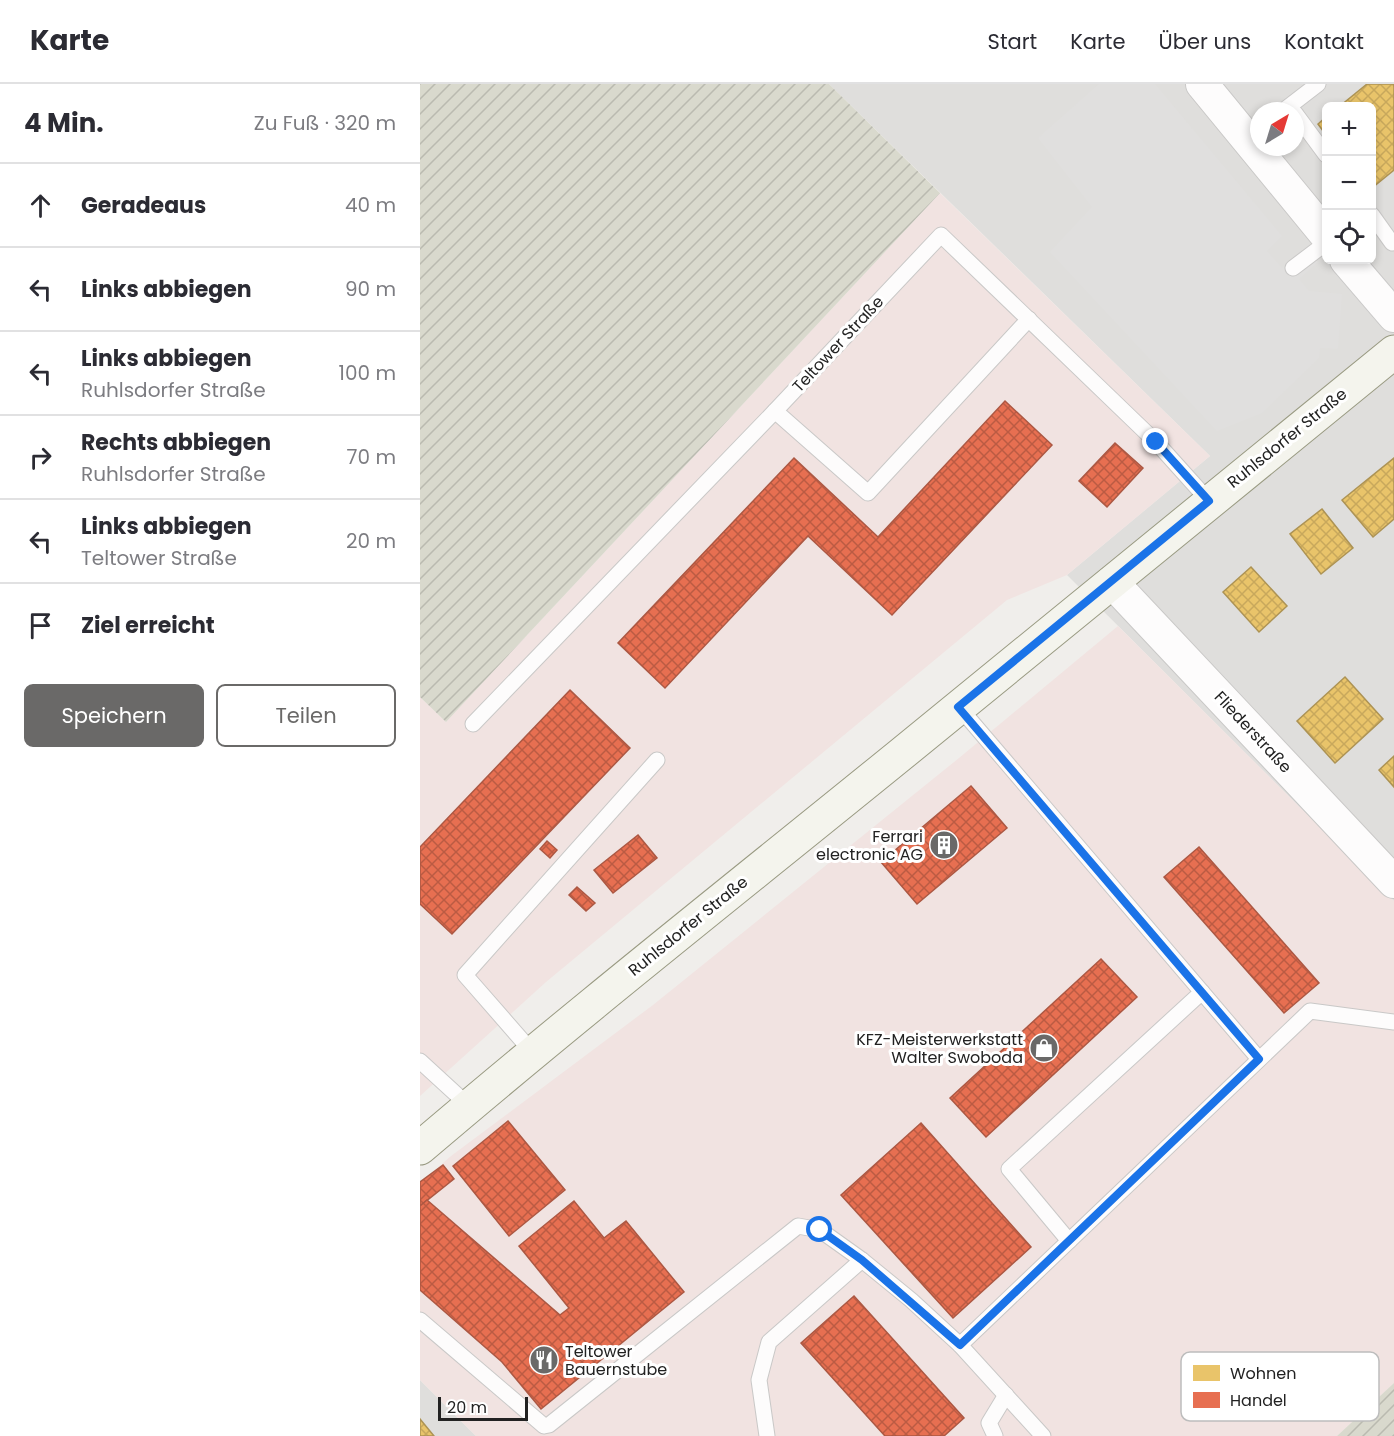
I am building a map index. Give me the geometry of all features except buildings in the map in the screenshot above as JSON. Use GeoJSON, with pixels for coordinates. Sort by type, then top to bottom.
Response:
{"type":"FeatureCollection","features":[{"type":"Feature","properties":{"kind":"main road","name":"Ruhlsdorfer Straße"},"geometry":{"type":"LineString","coordinates":[[420,1148],[640,964],[1394,352]]}},
{"type":"Feature","properties":{"kind":"street"},"geometry":{"type":"LineString","coordinates":[[1202,84],[1250,128]]}},
{"type":"Feature","properties":{"kind":"street"},"geometry":{"type":"LineString","coordinates":[[1270,156],[1322,230]]}},
{"type":"Feature","properties":{"kind":"street"},"geometry":{"type":"LineString","coordinates":[[1349,264],[1394,316]]}},
{"type":"Feature","properties":{"kind":"street","name":"Fliederstraße"},"geometry":{"type":"LineString","coordinates":[[1112,582],[1394,882]]}},
{"type":"Feature","properties":{"kind":"lane"},"geometry":{"type":"LineString","coordinates":[[1299,102],[1318,84]]}},
{"type":"Feature","properties":{"kind":"lane"},"geometry":{"type":"LineString","coordinates":[[1304,128],[1322,150]]}},
{"type":"Feature","properties":{"kind":"lane"},"geometry":{"type":"LineString","coordinates":[[1376,222],[1392,243]]}},
{"type":"Feature","properties":{"kind":"lane","name":"Teltower Straße"},"geometry":{"type":"LineString","coordinates":[[473,724],[941,235],[1156,442],[1209,501]]}},
{"type":"Feature","properties":{"kind":"lane"},"geometry":{"type":"LineString","coordinates":[[1293,268],[1322,246]]}},
{"type":"Feature","properties":{"kind":"lane"},"geometry":{"type":"LineString","coordinates":[[775,411],[868,493],[1029,320]]}},
{"type":"Feature","properties":{"kind":"lane"},"geometry":{"type":"LineString","coordinates":[[958,707],[1259,1059]]}},
{"type":"Feature","properties":{"kind":"lane"},"geometry":{"type":"LineString","coordinates":[[534,1054],[465,975],[657,760]]}},
{"type":"Feature","properties":{"kind":"lane"},"geometry":{"type":"LineString","coordinates":[[1069,1240],[1009,1168],[1202,992]]}},
{"type":"Feature","properties":{"kind":"lane"},"geometry":{"type":"LineString","coordinates":[[960,1345],[1310,1011],[1394,1022]]}},
{"type":"Feature","properties":{"kind":"lane"},"geometry":{"type":"LineString","coordinates":[[420,1061],[469,1106]]}},
{"type":"Feature","properties":{"kind":"lane"},"geometry":{"type":"LineString","coordinates":[[420,1320],[544,1426],[549,1425],[798,1226],[820,1230],[862,1260],[960,1345],[1044,1436]]}},
{"type":"Feature","properties":{"kind":"lane"},"geometry":{"type":"LineString","coordinates":[[767,1436],[759,1380],[769,1342],[862,1260]]}},
{"type":"Feature","properties":{"kind":"lane"},"geometry":{"type":"LineString","coordinates":[[988,1432],[1006,1395]]}},
{"type":"Feature","properties":{"kind":"shaded area"},"geometry":{"type":"Polygon","coordinates":[[[420,84],[829,84],[940,193],[446,722],[420,697],[420,84]]]}},
{"type":"Feature","properties":{"kind":"shaded area"},"geometry":{"type":"Polygon","coordinates":[[[829,84],[1394,84],[1394,901],[1067,575],[1210,456],[829,84]]]}},
{"type":"Feature","properties":{"kind":"shaded area"},"geometry":{"type":"Polygon","coordinates":[[[1099,84],[1155,84],[1282,236],[1267,251],[1282,268],[1305,248],[1318,262],[1299,279],[1309,291],[1342,294],[1338,349],[1320,348],[1319,358],[1262,413],[1217,431],[1050,252],[1092,207],[1038,138],[1099,84]]]}},
{"type":"Feature","properties":{"kind":"shaded area"},"geometry":{"type":"Polygon","coordinates":[[[940,193],[1210,456],[1067,575],[1007,600],[546,982],[420,1096],[420,697],[446,722],[940,193]]]}},
{"type":"Feature","properties":{"kind":"shaded area"},"geometry":{"type":"Polygon","coordinates":[[[1118,626],[1394,901],[1394,1383],[1379,1397],[1379,1352],[1181,1352],[1181,1421],[1353,1421],[1337,1436],[476,1436],[420,1380],[420,1183],[451,1156],[653,1005],[959,758],[1118,626]]]}},
{"type":"Feature","properties":{"kind":"shaded area"},"geometry":{"type":"Polygon","coordinates":[[[420,1380],[476,1436],[420,1436],[420,1380]]]}},
{"type":"Feature","properties":{"kind":"shaded area"},"geometry":{"type":"Polygon","coordinates":[[[1394,1383],[1394,1436],[1337,1436],[1353,1421],[1379,1421],[1379,1397],[1394,1383]]]}},
{"type":"Feature","properties":{"kind":"place","name":"Ferrari electronic AG"},"geometry":{"type":"Point","coordinates":[944,845]}},
{"type":"Feature","properties":{"kind":"place","name":"KFZ-Meisterwerkstatt Walter Swoboda"},"geometry":{"type":"Point","coordinates":[1044,1048]}},
{"type":"Feature","properties":{"kind":"place","name":"Teltower Bauernstube"},"geometry":{"type":"Point","coordinates":[544,1360]}},
{"type":"Feature","properties":{"kind":"route"},"geometry":{"type":"LineString","coordinates":[[820,1230],[862,1260],[911,1300],[960,1345],[1259,1059],[958,707],[1209,501],[1156,442]]}}]}
